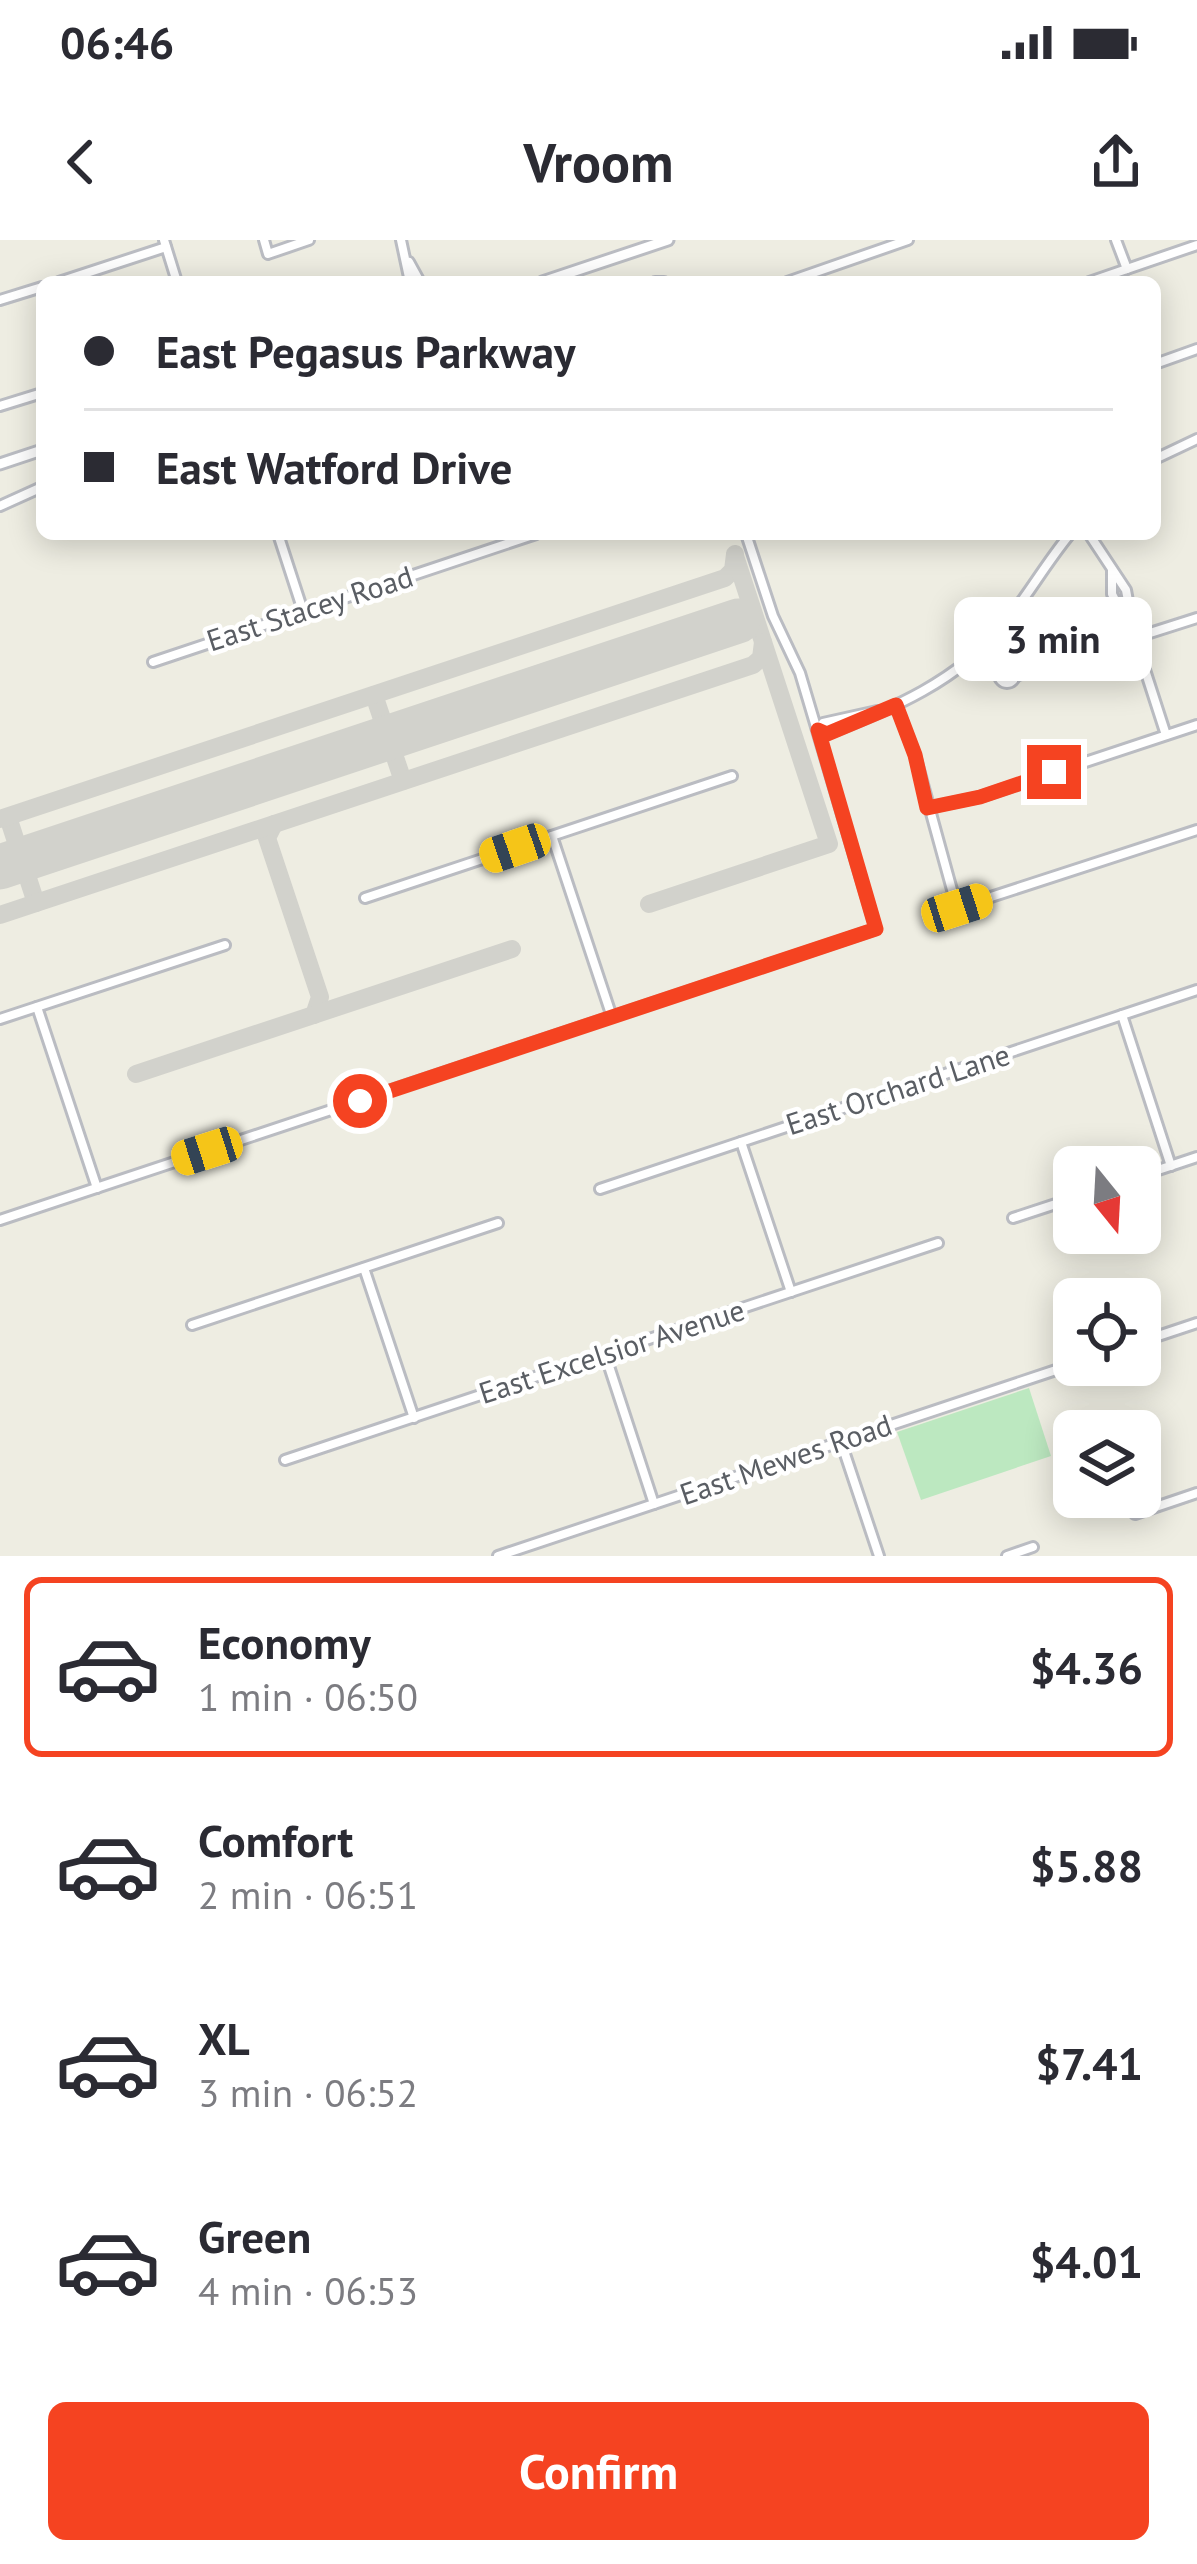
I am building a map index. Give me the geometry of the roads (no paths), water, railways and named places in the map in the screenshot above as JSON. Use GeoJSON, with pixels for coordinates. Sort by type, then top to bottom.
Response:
{"type":"FeatureCollection","features":[{"type":"Feature","properties":{"kind":"street"},"geometry":{"type":"LineString","coordinates":[[263,240],[268,254],[309,240]]}},
{"type":"Feature","properties":{"kind":"street"},"geometry":{"type":"LineString","coordinates":[[401,240],[413,276]]}},
{"type":"Feature","properties":{"kind":"street"},"geometry":{"type":"LineString","coordinates":[[560,276],[668,240]]}},
{"type":"Feature","properties":{"kind":"street"},"geometry":{"type":"LineString","coordinates":[[804,276],[908,240]]}},
{"type":"Feature","properties":{"kind":"street"},"geometry":{"type":"LineString","coordinates":[[1116,240],[1126,269]]}},
{"type":"Feature","properties":{"kind":"street"},"geometry":{"type":"LineString","coordinates":[[83,276],[165,243],[175,276]]}},
{"type":"Feature","properties":{"kind":"street"},"geometry":{"type":"LineString","coordinates":[[1106,276],[1197,245]]}},
{"type":"Feature","properties":{"kind":"street"},"geometry":{"type":"LineString","coordinates":[[0,300],[36,289]]}},
{"type":"Feature","properties":{"kind":"street"},"geometry":{"type":"LineString","coordinates":[[1161,362],[1197,350]]}},
{"type":"Feature","properties":{"kind":"street"},"geometry":{"type":"LineString","coordinates":[[0,406],[36,396]]}},
{"type":"Feature","properties":{"kind":"street"},"geometry":{"type":"LineString","coordinates":[[1161,456],[1197,439]]}},
{"type":"Feature","properties":{"kind":"street"},"geometry":{"type":"LineString","coordinates":[[0,464],[36,452]]}},
{"type":"Feature","properties":{"kind":"street"},"geometry":{"type":"LineString","coordinates":[[0,506],[36,490]]}},
{"type":"Feature","properties":{"kind":"street"},"geometry":{"type":"LineString","coordinates":[[280,540],[303,611]]}},
{"type":"Feature","properties":{"kind":"street","name":"East Stacey Road"},"geometry":{"type":"LineString","coordinates":[[153,662],[518,540]]}},
{"type":"Feature","properties":{"kind":"street"},"geometry":{"type":"LineString","coordinates":[[0,1220],[876,929],[818,730],[748,540]]}},
{"type":"Feature","properties":{"kind":"street"},"geometry":{"type":"LineString","coordinates":[[818,730],[827,734],[927,690],[984,647],[1065,540]]}},
{"type":"Feature","properties":{"kind":"street"},"geometry":{"type":"LineString","coordinates":[[1092,540],[1112,570],[1166,735]]}},
{"type":"Feature","properties":{"kind":"street"},"geometry":{"type":"LineString","coordinates":[[1015,676],[1197,618]]}},
{"type":"Feature","properties":{"kind":"street"},"geometry":{"type":"LineString","coordinates":[[896,705],[915,755],[957,908],[1197,830]]}},
{"type":"Feature","properties":{"kind":"street"},"geometry":{"type":"LineString","coordinates":[[927,808],[980,797],[1197,724]]}},
{"type":"Feature","properties":{"kind":"street"},"geometry":{"type":"LineString","coordinates":[[365,898],[732,776]]}},
{"type":"Feature","properties":{"kind":"street"},"geometry":{"type":"LineString","coordinates":[[552,836],[612,1017]]}},
{"type":"Feature","properties":{"kind":"street"},"geometry":{"type":"LineString","coordinates":[[0,1019],[225,945]]}},
{"type":"Feature","properties":{"kind":"street","name":"East Orchard Lane"},"geometry":{"type":"LineString","coordinates":[[599,1189],[1197,990]]}},
{"type":"Feature","properties":{"kind":"street"},"geometry":{"type":"LineString","coordinates":[[37,1007],[97,1188]]}},
{"type":"Feature","properties":{"kind":"street"},"geometry":{"type":"LineString","coordinates":[[1122,1016],[1171,1166]]}},
{"type":"Feature","properties":{"kind":"street"},"geometry":{"type":"LineString","coordinates":[[741,1142],[791,1292]]}},
{"type":"Feature","properties":{"kind":"street"},"geometry":{"type":"LineString","coordinates":[[1161,1169],[1197,1157]]}},
{"type":"Feature","properties":{"kind":"street"},"geometry":{"type":"LineString","coordinates":[[1013,1218],[1053,1205]]}},
{"type":"Feature","properties":{"kind":"street"},"geometry":{"type":"LineString","coordinates":[[191,1325],[497,1223]]}},
{"type":"Feature","properties":{"kind":"street","name":"East Excelsior Avenue"},"geometry":{"type":"LineString","coordinates":[[285,1460],[938,1243]]}},
{"type":"Feature","properties":{"kind":"street"},"geometry":{"type":"LineString","coordinates":[[364,1268],[414,1418]]}},
{"type":"Feature","properties":{"kind":"street"},"geometry":{"type":"LineString","coordinates":[[1161,1335],[1197,1323]]}},
{"type":"Feature","properties":{"kind":"street"},"geometry":{"type":"LineString","coordinates":[[604,1354],[655,1504]]}},
{"type":"Feature","properties":{"kind":"street","name":"East Mewes Road"},"geometry":{"type":"LineString","coordinates":[[498,1556],[1053,1371]]}},
{"type":"Feature","properties":{"kind":"street"},"geometry":{"type":"LineString","coordinates":[[841,1442],[879,1556]]}},
{"type":"Feature","properties":{"kind":"street"},"geometry":{"type":"LineString","coordinates":[[1161,1505],[1197,1493]]}},
{"type":"Feature","properties":{"kind":"street"},"geometry":{"type":"LineString","coordinates":[[1007,1556],[1034,1547]]}}]}
